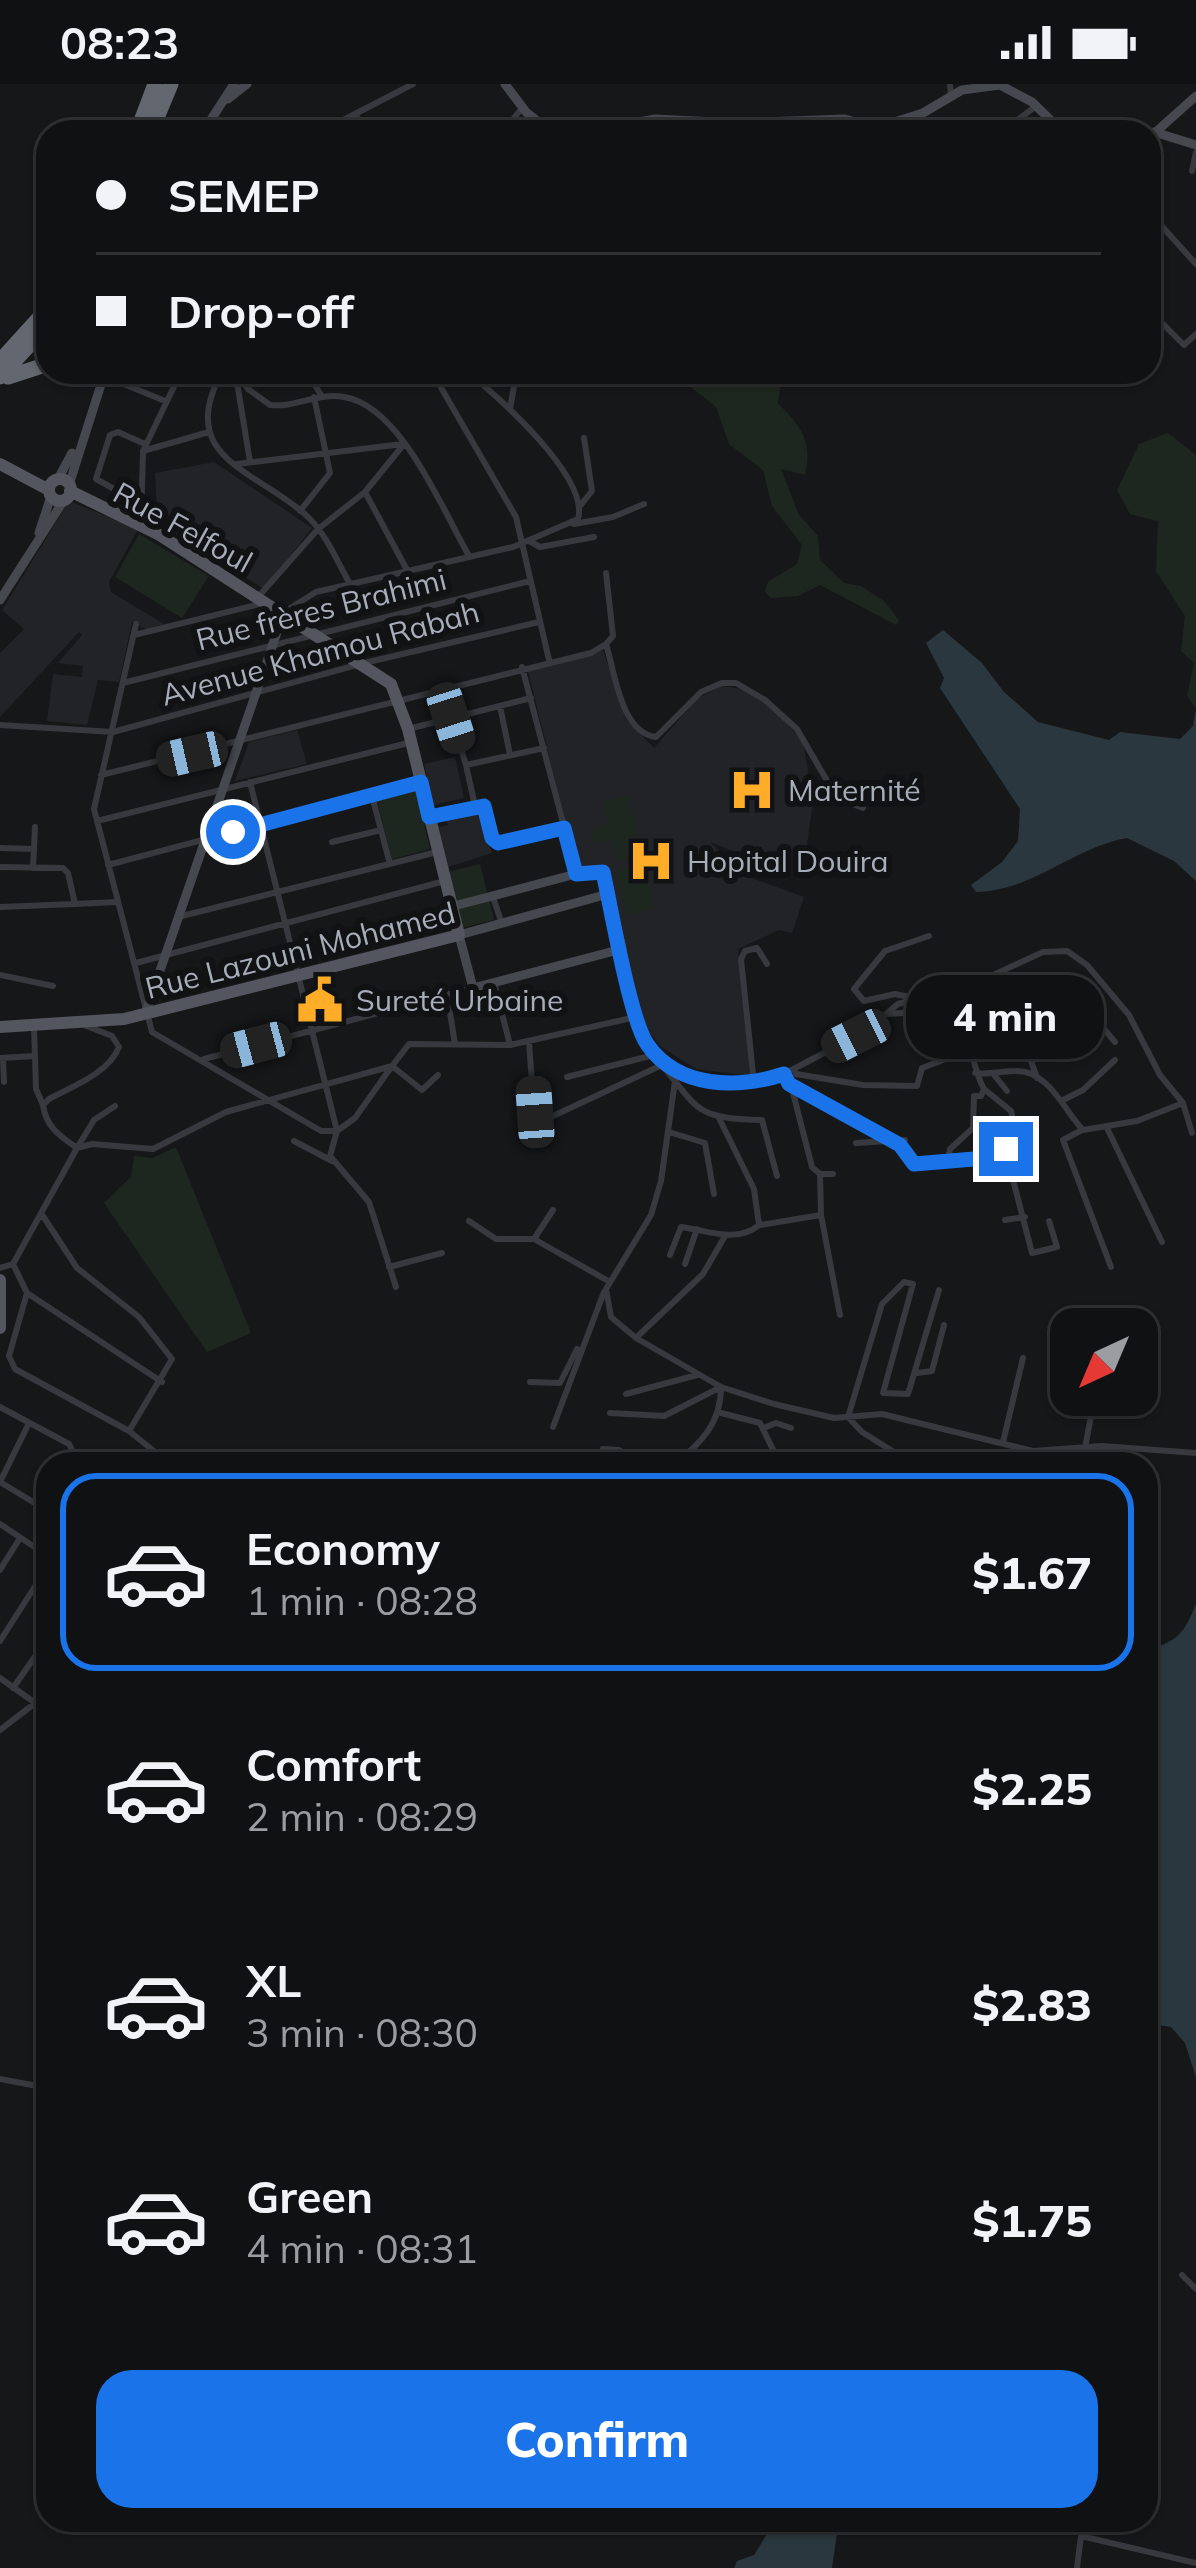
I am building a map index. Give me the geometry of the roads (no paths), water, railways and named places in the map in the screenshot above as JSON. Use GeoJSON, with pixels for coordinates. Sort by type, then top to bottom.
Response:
{"type":"FeatureCollection","features":[{"type":"Feature","properties":{"kind":"highway"},"geometry":{"type":"LineString","coordinates":[[142,120],[155,84]]}},
{"type":"Feature","properties":{"kind":"highway"},"geometry":{"type":"LineString","coordinates":[[156,120],[171,84]]}},
{"type":"Feature","properties":{"kind":"highway"},"geometry":{"type":"LineString","coordinates":[[0,342],[36,328]]}},
{"type":"Feature","properties":{"kind":"highway"},"geometry":{"type":"LineString","coordinates":[[0,361],[36,330]]}},
{"type":"Feature","properties":{"kind":"highway"},"geometry":{"type":"LineString","coordinates":[[0,379],[36,331]]}},
{"type":"Feature","properties":{"kind":"highway"},"geometry":{"type":"LineString","coordinates":[[0,379],[36,368]]}},
{"type":"Feature","properties":{"kind":"main road"},"geometry":{"type":"LineString","coordinates":[[0,464],[60,490]]}},
{"type":"Feature","properties":{"kind":"main road","name":"Rue Felfoul"},"geometry":{"type":"LineString","coordinates":[[60,490],[141,526],[264,599],[364,663],[391,684],[400,699]]}},
{"type":"Feature","properties":{"kind":"main road"},"geometry":{"type":"LineString","coordinates":[[400,699],[459,935]]}},
{"type":"Feature","properties":{"kind":"main road","name":"Rue Lazouni Mohamed"},"geometry":{"type":"LineString","coordinates":[[0,1027],[81,1024],[145,1014],[459,935]]}},
{"type":"Feature","properties":{"kind":"main road"},"geometry":{"type":"LineString","coordinates":[[0,1280],[0,1328]]}},
{"type":"Feature","properties":{"kind":"street"},"geometry":{"type":"LineString","coordinates":[[212,120],[234,84]]}},
{"type":"Feature","properties":{"kind":"street"},"geometry":{"type":"LineString","coordinates":[[227,100],[248,84]]}},
{"type":"Feature","properties":{"kind":"street"},"geometry":{"type":"LineString","coordinates":[[343,120],[413,84]]}},
{"type":"Feature","properties":{"kind":"street"},"geometry":{"type":"LineString","coordinates":[[505,84],[536,120]]}},
{"type":"Feature","properties":{"kind":"street"},"geometry":{"type":"LineString","coordinates":[[950,84],[951,97]]}},
{"type":"Feature","properties":{"kind":"street"},"geometry":{"type":"LineString","coordinates":[[901,120],[985,85],[1017,91],[1049,120]]}},
{"type":"Feature","properties":{"kind":"street"},"geometry":{"type":"LineString","coordinates":[[1161,127],[1196,96]]}},
{"type":"Feature","properties":{"kind":"street"},"geometry":{"type":"LineString","coordinates":[[1018,120],[1036,106]]}},
{"type":"Feature","properties":{"kind":"street"},"geometry":{"type":"LineString","coordinates":[[512,120],[522,108]]}},
{"type":"Feature","properties":{"kind":"street"},"geometry":{"type":"LineString","coordinates":[[355,114],[359,120]]}},
{"type":"Feature","properties":{"kind":"street"},"geometry":{"type":"LineString","coordinates":[[801,120],[851,120]]}},
{"type":"Feature","properties":{"kind":"street"},"geometry":{"type":"LineString","coordinates":[[1161,138],[1196,148],[1192,171]]}},
{"type":"Feature","properties":{"kind":"street"},"geometry":{"type":"LineString","coordinates":[[1161,225],[1196,264]]}},
{"type":"Feature","properties":{"kind":"street"},"geometry":{"type":"LineString","coordinates":[[1161,322],[1184,345],[1196,334]]}},
{"type":"Feature","properties":{"kind":"street"},"geometry":{"type":"LineString","coordinates":[[0,600],[34,549],[100,384]]}},
{"type":"Feature","properties":{"kind":"street"},"geometry":{"type":"LineString","coordinates":[[126,384],[164,401]]}},
{"type":"Feature","properties":{"kind":"street"},"geometry":{"type":"LineString","coordinates":[[141,526],[144,447],[174,384]]}},
{"type":"Feature","properties":{"kind":"street"},"geometry":{"type":"LineString","coordinates":[[216,384],[207,403],[209,432],[217,449],[318,529],[350,584]]}},
{"type":"Feature","properties":{"kind":"street"},"geometry":{"type":"LineString","coordinates":[[238,384],[250,462]]}},
{"type":"Feature","properties":{"kind":"street"},"geometry":{"type":"LineString","coordinates":[[244,384],[270,405],[317,396],[365,402],[390,422],[469,556]]}},
{"type":"Feature","properties":{"kind":"street"},"geometry":{"type":"LineString","coordinates":[[300,511],[328,478],[312,384]]}},
{"type":"Feature","properties":{"kind":"street"},"geometry":{"type":"LineString","coordinates":[[439,384],[517,517],[549,661]]}},
{"type":"Feature","properties":{"kind":"street"},"geometry":{"type":"LineString","coordinates":[[481,384],[544,444],[580,506]]}},
{"type":"Feature","properties":{"kind":"street"},"geometry":{"type":"LineString","coordinates":[[510,410],[514,384]]}},
{"type":"Feature","properties":{"kind":"street"},"geometry":{"type":"LineString","coordinates":[[125,496],[96,479],[110,435],[118,432],[144,447],[209,432]]}},
{"type":"Feature","properties":{"kind":"street"},"geometry":{"type":"LineString","coordinates":[[574,524],[592,490],[584,438]]}},
{"type":"Feature","properties":{"kind":"street"},"geometry":{"type":"LineString","coordinates":[[234,464],[404,444]]}},
{"type":"Feature","properties":{"kind":"street","name":"Rue Felfoul"},"geometry":{"type":"LineString","coordinates":[[264,599],[318,529],[364,492],[404,444]]}},
{"type":"Feature","properties":{"kind":"street"},"geometry":{"type":"LineString","coordinates":[[364,492],[407,570]]}},
{"type":"Feature","properties":{"kind":"street"},"geometry":{"type":"LineString","coordinates":[[145,1014],[284,612],[307,595],[526,542],[537,534],[613,517],[644,504]]}},
{"type":"Feature","properties":{"kind":"street"},"geometry":{"type":"LineString","coordinates":[[526,542],[540,547],[593,537]]}},
{"type":"Feature","properties":{"kind":"street"},"geometry":{"type":"LineString","coordinates":[[101,775],[591,653],[614,636],[606,573]]}},
{"type":"Feature","properties":{"kind":"street","name":"Rue frères Brahimi"},"geometry":{"type":"LineString","coordinates":[[123,682],[530,580]]}},
{"type":"Feature","properties":{"kind":"street"},"geometry":{"type":"LineString","coordinates":[[134,635],[264,599]]}},
{"type":"Feature","properties":{"kind":"street","name":"Avenue Khamou Rabah"},"geometry":{"type":"LineString","coordinates":[[0,725],[112,732],[364,663],[539,622]]}},
{"type":"Feature","properties":{"kind":"street"},"geometry":{"type":"LineString","coordinates":[[136,624],[94,809],[152,1032],[321,1131],[337,1131],[355,1118],[410,1044],[510,1045],[636,1017]]}},
{"type":"Feature","properties":{"kind":"street"},"geometry":{"type":"LineString","coordinates":[[606,644],[630,720],[649,738],[656,737],[701,692],[736,683],[750,688],[797,730],[836,798],[863,808]]}},
{"type":"Feature","properties":{"kind":"street"},"geometry":{"type":"LineString","coordinates":[[522,667],[576,874]]}},
{"type":"Feature","properties":{"kind":"street"},"geometry":{"type":"LineString","coordinates":[[442,688],[475,806]]}},
{"type":"Feature","properties":{"kind":"street"},"geometry":{"type":"LineString","coordinates":[[97,821],[250,782],[410,735],[451,718],[531,698]]}},
{"type":"Feature","properties":{"kind":"street"},"geometry":{"type":"LineString","coordinates":[[500,706],[510,755]]}},
{"type":"Feature","properties":{"kind":"street"},"geometry":{"type":"LineString","coordinates":[[466,765],[544,748]]}},
{"type":"Feature","properties":{"kind":"street"},"geometry":{"type":"LineString","coordinates":[[250,782],[337,1131],[332,1161]]}},
{"type":"Feature","properties":{"kind":"street"},"geometry":{"type":"LineString","coordinates":[[108,866],[421,782]]}},
{"type":"Feature","properties":{"kind":"street"},"geometry":{"type":"LineString","coordinates":[[372,796],[390,864]]}},
{"type":"Feature","properties":{"kind":"street"},"geometry":{"type":"LineString","coordinates":[[429,817],[485,808],[492,838],[498,843],[564,828]]}},
{"type":"Feature","properties":{"kind":"street"},"geometry":{"type":"LineString","coordinates":[[33,868],[35,826]]}},
{"type":"Feature","properties":{"kind":"street"},"geometry":{"type":"LineString","coordinates":[[332,842],[381,830]]}},
{"type":"Feature","properties":{"kind":"street"},"geometry":{"type":"LineString","coordinates":[[0,848],[34,849]]}},
{"type":"Feature","properties":{"kind":"street"},"geometry":{"type":"LineString","coordinates":[[176,918],[437,852]]}},
{"type":"Feature","properties":{"kind":"street"},"geometry":{"type":"LineString","coordinates":[[0,866],[66,869],[75,904]]}},
{"type":"Feature","properties":{"kind":"street"},"geometry":{"type":"LineString","coordinates":[[450,907],[576,874],[603,872],[636,1017],[652,1052],[694,1106],[719,1118],[762,1120],[777,1176]]}},
{"type":"Feature","properties":{"kind":"street"},"geometry":{"type":"LineString","coordinates":[[136,963],[446,881]]}},
{"type":"Feature","properties":{"kind":"street","name":"Rue Lazouni Mohamed"},"geometry":{"type":"LineString","coordinates":[[459,935],[608,894]]}},
{"type":"Feature","properties":{"kind":"street"},"geometry":{"type":"LineString","coordinates":[[494,897],[502,924]]}},
{"type":"Feature","properties":{"kind":"street"},"geometry":{"type":"LineString","coordinates":[[0,908],[117,902]]}},
{"type":"Feature","properties":{"kind":"street"},"geometry":{"type":"LineString","coordinates":[[459,935],[473,988]]}},
{"type":"Feature","properties":{"kind":"street"},"geometry":{"type":"LineString","coordinates":[[922,1000],[895,994],[864,1001],[854,989],[885,951],[929,936]]}},
{"type":"Feature","properties":{"kind":"street"},"geometry":{"type":"LineString","coordinates":[[754,1084],[741,958],[745,951],[757,948],[767,964]]}},
{"type":"Feature","properties":{"kind":"street"},"geometry":{"type":"LineString","coordinates":[[204,1059],[622,949]]}},
{"type":"Feature","properties":{"kind":"street"},"geometry":{"type":"LineString","coordinates":[[793,1076],[864,1032],[898,1004],[987,978],[1043,952],[1067,951],[1129,1015],[1160,1075],[1183,1103],[1192,1133]]}},
{"type":"Feature","properties":{"kind":"street"},"geometry":{"type":"LineString","coordinates":[[0,974],[53,986]]}},
{"type":"Feature","properties":{"kind":"street"},"geometry":{"type":"LineString","coordinates":[[987,978],[1061,978],[1115,1042]]}},
{"type":"Feature","properties":{"kind":"street"},"geometry":{"type":"LineString","coordinates":[[494,982],[510,1045]]}},
{"type":"Feature","properties":{"kind":"street"},"geometry":{"type":"LineString","coordinates":[[446,994],[455,1044]]}},
{"type":"Feature","properties":{"kind":"street"},"geometry":{"type":"LineString","coordinates":[[884,1014],[933,1010],[959,1018],[973,1041],[975,1073],[984,1089],[1011,1111],[1015,1128]]}},
{"type":"Feature","properties":{"kind":"street"},"geometry":{"type":"LineString","coordinates":[[967,1030],[1042,1012]]}},
{"type":"Feature","properties":{"kind":"street"},"geometry":{"type":"LineString","coordinates":[[44,1105],[117,1054],[119,1047],[112,1036],[81,1024]]}},
{"type":"Feature","properties":{"kind":"street"},"geometry":{"type":"LineString","coordinates":[[34,1026],[36,1089],[49,1124],[77,1148]]}},
{"type":"Feature","properties":{"kind":"street"},"geometry":{"type":"LineString","coordinates":[[973,1041],[1012,1036],[1024,1041],[1036,1078]]}},
{"type":"Feature","properties":{"kind":"street"},"geometry":{"type":"LineString","coordinates":[[529,1042],[535,1124]]}},
{"type":"Feature","properties":{"kind":"street"},"geometry":{"type":"LineString","coordinates":[[567,1077],[652,1052],[692,1077],[754,1084],[793,1076],[916,1086],[922,1068],[944,1060]]}},
{"type":"Feature","properties":{"kind":"street"},"geometry":{"type":"LineString","coordinates":[[4,1082],[2,1058],[35,1056]]}},
{"type":"Feature","properties":{"kind":"street"},"geometry":{"type":"LineString","coordinates":[[1061,1101],[1083,1090],[1115,1060]]}},
{"type":"Feature","properties":{"kind":"street"},"geometry":{"type":"LineString","coordinates":[[553,1116],[662,1064]]}},
{"type":"Feature","properties":{"kind":"street"},"geometry":{"type":"LineString","coordinates":[[77,1148],[92,1144],[153,1149],[226,1112],[392,1066]]}},
{"type":"Feature","properties":{"kind":"street"},"geometry":{"type":"LineString","coordinates":[[392,1066],[422,1090],[438,1075]]}},
{"type":"Feature","properties":{"kind":"street"},"geometry":{"type":"LineString","coordinates":[[975,1073],[995,1076],[1019,1070],[1036,1078],[1083,1130]]}},
{"type":"Feature","properties":{"kind":"street"},"geometry":{"type":"LineString","coordinates":[[793,1076],[894,1142],[914,1164],[1009,1152],[1024,1138],[1024,1125]]}},
{"type":"Feature","properties":{"kind":"street"},"geometry":{"type":"LineString","coordinates":[[793,1076],[812,1167],[824,1172],[821,1215],[840,1315]]}},
{"type":"Feature","properties":{"kind":"street"},"geometry":{"type":"LineString","coordinates":[[995,1076],[1007,1091]]}},
{"type":"Feature","properties":{"kind":"street"},"geometry":{"type":"LineString","coordinates":[[553,1427],[608,1286],[651,1215],[675,1081]]}},
{"type":"Feature","properties":{"kind":"street"},"geometry":{"type":"LineString","coordinates":[[948,1160],[950,1149],[973,1128],[974,1096],[981,1096],[984,1089]]}},
{"type":"Feature","properties":{"kind":"street"},"geometry":{"type":"LineString","coordinates":[[1111,1267],[1063,1140],[1083,1130],[1107,1128],[1183,1103]]}},
{"type":"Feature","properties":{"kind":"street"},"geometry":{"type":"LineString","coordinates":[[0,1268],[13,1264],[94,1120],[115,1106]]}},
{"type":"Feature","properties":{"kind":"street"},"geometry":{"type":"LineString","coordinates":[[719,1118],[754,1189],[758,1225]]}},
{"type":"Feature","properties":{"kind":"street"},"geometry":{"type":"LineString","coordinates":[[1107,1128],[1162,1242]]}},
{"type":"Feature","properties":{"kind":"street"},"geometry":{"type":"LineString","coordinates":[[668,1132],[705,1143],[714,1194]]}},
{"type":"Feature","properties":{"kind":"street"},"geometry":{"type":"LineString","coordinates":[[856,1143],[905,1140]]}},
{"type":"Feature","properties":{"kind":"street"},"geometry":{"type":"LineString","coordinates":[[294,1141],[332,1161],[369,1202],[395,1287]]}},
{"type":"Feature","properties":{"kind":"street"},"geometry":{"type":"LineString","coordinates":[[1009,1152],[1032,1253],[1057,1247],[1048,1221]]}},
{"type":"Feature","properties":{"kind":"street"},"geometry":{"type":"LineString","coordinates":[[534,1240],[553,1210]]}},
{"type":"Feature","properties":{"kind":"street"},"geometry":{"type":"LineString","coordinates":[[41,1213],[77,1268],[139,1316],[171,1357],[172,1367],[129,1431]]}},
{"type":"Feature","properties":{"kind":"street"},"geometry":{"type":"LineString","coordinates":[[670,1255],[678,1228],[725,1236],[752,1232],[758,1225],[821,1215]]}},
{"type":"Feature","properties":{"kind":"street"},"geometry":{"type":"LineString","coordinates":[[1005,1220],[1025,1216]]}},
{"type":"Feature","properties":{"kind":"street"},"geometry":{"type":"LineString","coordinates":[[469,1221],[496,1239],[534,1240],[608,1286]]}},
{"type":"Feature","properties":{"kind":"street"},"geometry":{"type":"LineString","coordinates":[[685,1264],[697,1229]]}},
{"type":"Feature","properties":{"kind":"street"},"geometry":{"type":"LineString","coordinates":[[636,1338],[703,1274],[725,1236]]}},
{"type":"Feature","properties":{"kind":"street"},"geometry":{"type":"LineString","coordinates":[[389,1267],[442,1253]]}},
{"type":"Feature","properties":{"kind":"street"},"geometry":{"type":"LineString","coordinates":[[13,1264],[27,1293],[162,1382]]}},
{"type":"Feature","properties":{"kind":"street"},"geometry":{"type":"LineString","coordinates":[[848,1417],[882,1304],[904,1282],[914,1289],[884,1393],[908,1394],[939,1290]]}},
{"type":"Feature","properties":{"kind":"street"},"geometry":{"type":"LineString","coordinates":[[608,1286],[611,1317],[636,1338],[721,1387],[807,1412],[848,1417],[882,1414],[1003,1444],[1050,1450],[1111,1447],[1196,1453]]}},
{"type":"Feature","properties":{"kind":"street"},"geometry":{"type":"LineString","coordinates":[[27,1293],[10,1363],[31,1380],[129,1431],[155,1452]]}},
{"type":"Feature","properties":{"kind":"street"},"geometry":{"type":"LineString","coordinates":[[917,1373],[932,1371],[944,1325]]}},
{"type":"Feature","properties":{"kind":"street"},"geometry":{"type":"LineString","coordinates":[[530,1382],[560,1383],[583,1342]]}},
{"type":"Feature","properties":{"kind":"street"},"geometry":{"type":"LineString","coordinates":[[1003,1444],[1023,1358]]}},
{"type":"Feature","properties":{"kind":"street"},"geometry":{"type":"LineString","coordinates":[[626,1394],[684,1382],[699,1373]]}},
{"type":"Feature","properties":{"kind":"street"},"geometry":{"type":"LineString","coordinates":[[686,1452],[721,1413],[721,1387]]}},
{"type":"Feature","properties":{"kind":"street"},"geometry":{"type":"LineString","coordinates":[[610,1413],[668,1415],[721,1387]]}},
{"type":"Feature","properties":{"kind":"street"},"geometry":{"type":"LineString","coordinates":[[0,1407],[69,1444],[73,1452]]}},
{"type":"Feature","properties":{"kind":"street"},"geometry":{"type":"LineString","coordinates":[[721,1413],[752,1419],[764,1428],[775,1452]]}},
{"type":"Feature","properties":{"kind":"street"},"geometry":{"type":"LineString","coordinates":[[1085,1448],[1091,1416]]}},
{"type":"Feature","properties":{"kind":"street"},"geometry":{"type":"LineString","coordinates":[[848,1417],[894,1452]]}},
{"type":"Feature","properties":{"kind":"street"},"geometry":{"type":"LineString","coordinates":[[29,1423],[0,1482],[36,1504]]}},
{"type":"Feature","properties":{"kind":"street"},"geometry":{"type":"LineString","coordinates":[[764,1428],[776,1423],[791,1428]]}},
{"type":"Feature","properties":{"kind":"street"},"geometry":{"type":"LineString","coordinates":[[1110,1452],[1111,1447]]}},
{"type":"Feature","properties":{"kind":"street"},"geometry":{"type":"LineString","coordinates":[[603,1448],[622,1452]]}},
{"type":"Feature","properties":{"kind":"street"},"geometry":{"type":"LineString","coordinates":[[0,1524],[36,1548]]}},
{"type":"Feature","properties":{"kind":"street"},"geometry":{"type":"LineString","coordinates":[[0,1570],[20,1538]]}},
{"type":"Feature","properties":{"kind":"street"},"geometry":{"type":"LineString","coordinates":[[0,1641],[36,1585]]}},
{"type":"Feature","properties":{"kind":"street"},"geometry":{"type":"LineString","coordinates":[[13,1688],[36,1655]]}},
{"type":"Feature","properties":{"kind":"street"},"geometry":{"type":"LineString","coordinates":[[0,1678],[34,1702]]}},
{"type":"Feature","properties":{"kind":"street"},"geometry":{"type":"LineString","coordinates":[[1,1727],[36,1699]]}},
{"type":"Feature","properties":{"kind":"street"},"geometry":{"type":"LineString","coordinates":[[0,2080],[36,2086]]}},
{"type":"Feature","properties":{"kind":"street"},"geometry":{"type":"LineString","coordinates":[[1182,2275],[1196,2289]]}},
{"type":"Feature","properties":{"kind":"street"},"geometry":{"type":"LineString","coordinates":[[1077,2568],[1081,2536],[1196,2563]]}},
{"type":"Feature","properties":{"kind":"place","name":"Maternité"},"geometry":{"type":"Point","coordinates":[752,790]}},
{"type":"Feature","properties":{"kind":"place","name":"Hopital Douira"},"geometry":{"type":"Point","coordinates":[651,861]}},
{"type":"Feature","properties":{"kind":"place","name":"Sureté Urbaine"},"geometry":{"type":"Point","coordinates":[320,1000]}}]}
